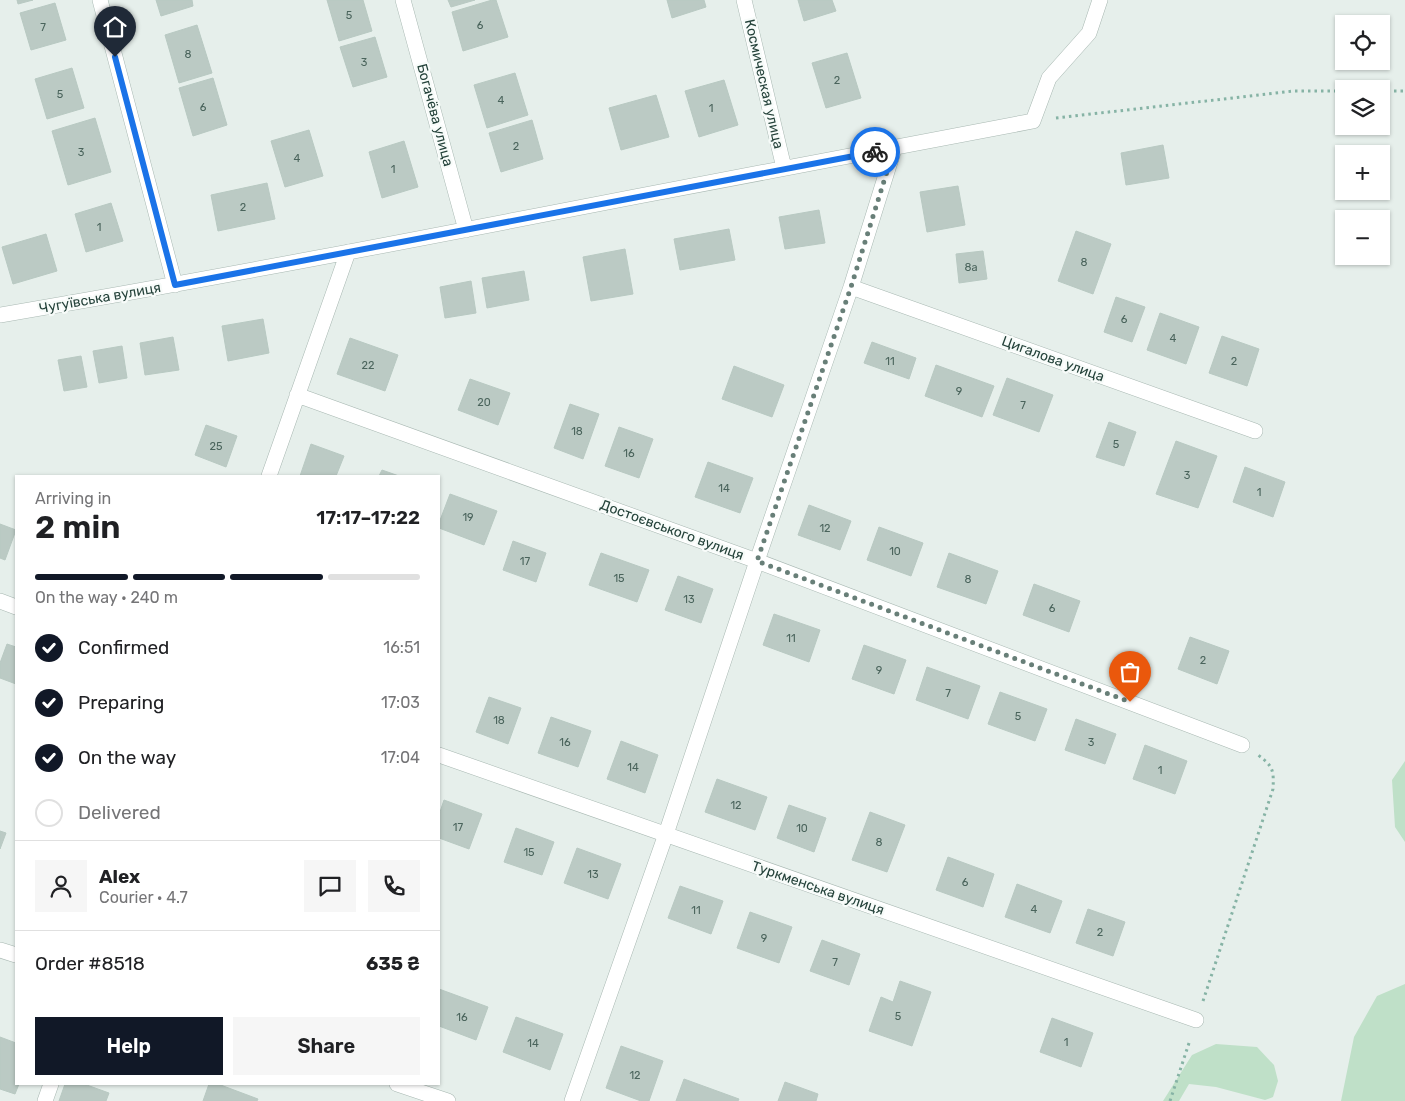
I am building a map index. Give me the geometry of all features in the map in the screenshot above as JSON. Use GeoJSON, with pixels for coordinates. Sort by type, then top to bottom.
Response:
{"type":"FeatureCollection","features":[{"type":"Feature","properties":{"kind":"street"},"geometry":{"type":"LineString","coordinates":[[100,0],[175,285]]}},
{"type":"Feature","properties":{"kind":"street","name":"Богачёва улица"},"geometry":{"type":"LineString","coordinates":[[404,0],[466,230]]}},
{"type":"Feature","properties":{"kind":"street","name":"Космическая улица"},"geometry":{"type":"LineString","coordinates":[[744,0],[784,168]]}},
{"type":"Feature","properties":{"kind":"street"},"geometry":{"type":"LineString","coordinates":[[1033,121],[1049,78],[1089,33],[1100,0]]}},
{"type":"Feature","properties":{"kind":"street","name":"Чугуївська вулиця"},"geometry":{"type":"LineString","coordinates":[[0,315],[175,285],[1033,121]]}},
{"type":"Feature","properties":{"kind":"street"},"geometry":{"type":"LineString","coordinates":[[572,1101],[666,834],[851,287],[894,149]]}},
{"type":"Feature","properties":{"kind":"street"},"geometry":{"type":"LineString","coordinates":[[269,475],[348,252]]}},
{"type":"Feature","properties":{"kind":"street","name":"Цигалова улица"},"geometry":{"type":"LineString","coordinates":[[851,287],[1255,431]]}},
{"type":"Feature","properties":{"kind":"street","name":"Достоєвського вулиця"},"geometry":{"type":"LineString","coordinates":[[298,395],[757,561],[1242,745]]}},
{"type":"Feature","properties":{"kind":"street"},"geometry":{"type":"LineString","coordinates":[[0,601],[15,607]]}},
{"type":"Feature","properties":{"kind":"street","name":"Туркменська вулиця"},"geometry":{"type":"LineString","coordinates":[[440,755],[1196,1020]]}},
{"type":"Feature","properties":{"kind":"street"},"geometry":{"type":"LineString","coordinates":[[0,950],[15,955]]}},
{"type":"Feature","properties":{"kind":"street"},"geometry":{"type":"LineString","coordinates":[[45,1101],[51,1085]]}},
{"type":"Feature","properties":{"kind":"street"},"geometry":{"type":"LineString","coordinates":[[400,1085],[448,1101]]}},
{"type":"Feature","properties":{"kind":"path"},"geometry":{"type":"LineString","coordinates":[[1033,121],[1294,91],[1335,91]]}},
{"type":"Feature","properties":{"kind":"path"},"geometry":{"type":"LineString","coordinates":[[1390,91],[1405,91]]}},
{"type":"Feature","properties":{"kind":"path"},"geometry":{"type":"LineString","coordinates":[[1170,1101],[1273,789],[1274,773],[1269,763],[1242,745]]}},
{"type":"Feature","properties":{"kind":"green space"},"geometry":{"type":"Polygon","coordinates":[[[1405,761],[1405,842],[1395,827],[1392,780],[1405,761]]]}},
{"type":"Feature","properties":{"kind":"green space"},"geometry":{"type":"Polygon","coordinates":[[[1405,984],[1405,1101],[1341,1101],[1354,1037],[1377,996],[1405,984]]]}},
{"type":"Feature","properties":{"kind":"green space"},"geometry":{"type":"Polygon","coordinates":[[[1216,1044],[1257,1047],[1274,1065],[1278,1081],[1273,1097],[1265,1100],[1216,1087],[1189,1084],[1179,1101],[1163,1101],[1192,1055],[1216,1044]]]}},
{"type":"Feature","properties":{"kind":"building"},"geometry":{"type":"Polygon","coordinates":[[[17,0],[33,0],[18,4],[17,0]]]}},
{"type":"Feature","properties":{"kind":"building"},"geometry":{"type":"Polygon","coordinates":[[[156,0],[192,0],[193,6],[161,16],[156,0]]]}},
{"type":"Feature","properties":{"kind":"building"},"geometry":{"type":"Polygon","coordinates":[[[327,0],[363,0],[372,31],[339,41],[327,0]]]}},
{"type":"Feature","properties":{"kind":"building"},"geometry":{"type":"Polygon","coordinates":[[[448,0],[475,0],[451,7],[448,0]]]}},
{"type":"Feature","properties":{"kind":"building"},"geometry":{"type":"Polygon","coordinates":[[[496,0],[508,37],[463,51],[452,12],[496,0]]]}},
{"type":"Feature","properties":{"kind":"building"},"geometry":{"type":"Polygon","coordinates":[[[667,0],[704,0],[706,7],[672,18],[667,0]]]}},
{"type":"Feature","properties":{"kind":"building"},"geometry":{"type":"Polygon","coordinates":[[[798,0],[832,0],[836,11],[804,21],[798,0]]]}},
{"type":"Feature","properties":{"kind":"building"},"geometry":{"type":"Polygon","coordinates":[[[55,3],[66,40],[31,50],[20,13],[55,3]]]}},
{"type":"Feature","properties":{"kind":"building"},"geometry":{"type":"Polygon","coordinates":[[[197,25],[212,73],[179,83],[165,35],[197,25]]]}},
{"type":"Feature","properties":{"kind":"building"},"geometry":{"type":"Polygon","coordinates":[[[375,37],[387,77],[353,87],[340,47],[375,37]]]}},
{"type":"Feature","properties":{"kind":"building"},"geometry":{"type":"Polygon","coordinates":[[[847,53],[861,98],[826,108],[812,63],[847,53]]]}},
{"type":"Feature","properties":{"kind":"building"},"geometry":{"type":"Polygon","coordinates":[[[72,68],[84,108],[47,119],[35,79],[72,68]]]}},
{"type":"Feature","properties":{"kind":"building"},"geometry":{"type":"Polygon","coordinates":[[[515,73],[528,115],[487,128],[474,85],[515,73]]]}},
{"type":"Feature","properties":{"kind":"building"},"geometry":{"type":"Polygon","coordinates":[[[213,78],[227,125],[193,136],[179,88],[213,78]]]}},
{"type":"Feature","properties":{"kind":"building"},"geometry":{"type":"Polygon","coordinates":[[[724,80],[738,125],[699,137],[685,91],[724,80]]]}},
{"type":"Feature","properties":{"kind":"building"},"geometry":{"type":"Polygon","coordinates":[[[656,95],[669,137],[621,150],[609,108],[656,95]]]}},
{"type":"Feature","properties":{"kind":"building"},"geometry":{"type":"Polygon","coordinates":[[[95,118],[111,172],[68,185],[52,131],[95,118]]]}},
{"type":"Feature","properties":{"kind":"building"},"geometry":{"type":"Polygon","coordinates":[[[532,120],[543,159],[501,172],[489,133],[532,120]]]}},
{"type":"Feature","properties":{"kind":"building"},"geometry":{"type":"Polygon","coordinates":[[[309,130],[323,176],[285,187],[271,141],[309,130]]]}},
{"type":"Feature","properties":{"kind":"building"},"geometry":{"type":"Polygon","coordinates":[[[404,141],[418,187],[382,198],[369,152],[404,141]]]}},
{"type":"Feature","properties":{"kind":"building"},"geometry":{"type":"Polygon","coordinates":[[[1163,145],[1169,178],[1126,185],[1121,153],[1163,145]]]}},
{"type":"Feature","properties":{"kind":"building"},"geometry":{"type":"Polygon","coordinates":[[[267,183],[275,219],[218,231],[211,195],[267,183]]]}},
{"type":"Feature","properties":{"kind":"building"},"geometry":{"type":"Polygon","coordinates":[[[958,186],[965,225],[927,232],[920,192],[958,186]]]}},
{"type":"Feature","properties":{"kind":"building"},"geometry":{"type":"Polygon","coordinates":[[[111,203],[123,241],[86,252],[75,214],[111,203]]]}},
{"type":"Feature","properties":{"kind":"building"},"geometry":{"type":"Polygon","coordinates":[[[819,210],[825,243],[785,249],[779,217],[819,210]]]}},
{"type":"Feature","properties":{"kind":"building"},"geometry":{"type":"Polygon","coordinates":[[[729,229],[735,260],[680,270],[674,239],[729,229]]]}},
{"type":"Feature","properties":{"kind":"building"},"geometry":{"type":"Polygon","coordinates":[[[1076,231],[1111,244],[1093,294],[1058,281],[1076,231]]]}},
{"type":"Feature","properties":{"kind":"building"},"geometry":{"type":"Polygon","coordinates":[[[46,234],[57,271],[13,284],[2,247],[46,234]]]}},
{"type":"Feature","properties":{"kind":"building"},"geometry":{"type":"Polygon","coordinates":[[[625,249],[633,294],[591,301],[583,257],[625,249]]]}},
{"type":"Feature","properties":{"kind":"building"},"geometry":{"type":"Polygon","coordinates":[[[983,251],[987,279],[959,283],[956,254],[983,251]]]}},
{"type":"Feature","properties":{"kind":"building"},"geometry":{"type":"Polygon","coordinates":[[[524,271],[529,300],[487,308],[482,278],[524,271]]]}},
{"type":"Feature","properties":{"kind":"building"},"geometry":{"type":"Polygon","coordinates":[[[471,281],[476,313],[445,318],[440,287],[471,281]]]}},
{"type":"Feature","properties":{"kind":"building"},"geometry":{"type":"Polygon","coordinates":[[[1116,297],[1145,307],[1132,342],[1104,332],[1116,297]]]}},
{"type":"Feature","properties":{"kind":"building"},"geometry":{"type":"Polygon","coordinates":[[[1160,313],[1199,327],[1186,364],[1147,350],[1160,313]]]}},
{"type":"Feature","properties":{"kind":"building"},"geometry":{"type":"Polygon","coordinates":[[[263,319],[269,353],[228,361],[222,326],[263,319]]]}},
{"type":"Feature","properties":{"kind":"building"},"geometry":{"type":"Polygon","coordinates":[[[1222,336],[1259,349],[1247,386],[1209,373],[1222,336]]]}},
{"type":"Feature","properties":{"kind":"building"},"geometry":{"type":"Polygon","coordinates":[[[173,337],[179,370],[145,375],[140,343],[173,337]]]}},
{"type":"Feature","properties":{"kind":"building"},"geometry":{"type":"Polygon","coordinates":[[[350,338],[398,355],[385,391],[337,374],[350,338]]]}},
{"type":"Feature","properties":{"kind":"building"},"geometry":{"type":"Polygon","coordinates":[[[872,342],[916,358],[909,379],[864,363],[872,342]]]}},
{"type":"Feature","properties":{"kind":"building"},"geometry":{"type":"Polygon","coordinates":[[[122,346],[127,378],[99,383],[93,351],[122,346]]]}},
{"type":"Feature","properties":{"kind":"building"},"geometry":{"type":"Polygon","coordinates":[[[81,356],[87,387],[64,391],[58,360],[81,356]]]}},
{"type":"Feature","properties":{"kind":"building"},"geometry":{"type":"Polygon","coordinates":[[[936,365],[994,386],[982,417],[925,396],[936,365]]]}},
{"type":"Feature","properties":{"kind":"building"},"geometry":{"type":"Polygon","coordinates":[[[734,366],[784,385],[772,417],[722,399],[734,366]]]}},
{"type":"Feature","properties":{"kind":"building"},"geometry":{"type":"Polygon","coordinates":[[[1007,378],[1053,395],[1039,432],[993,415],[1007,378]]]}},
{"type":"Feature","properties":{"kind":"building"},"geometry":{"type":"Polygon","coordinates":[[[470,379],[510,393],[498,425],[458,410],[470,379]]]}},
{"type":"Feature","properties":{"kind":"building"},"geometry":{"type":"Polygon","coordinates":[[[570,404],[599,414],[583,459],[554,448],[570,404]]]}},
{"type":"Feature","properties":{"kind":"building"},"geometry":{"type":"Polygon","coordinates":[[[1109,422],[1136,432],[1124,466],[1096,457],[1109,422]]]}},
{"type":"Feature","properties":{"kind":"building"},"geometry":{"type":"Polygon","coordinates":[[[206,425],[237,436],[226,467],[195,455],[206,425]]]}},
{"type":"Feature","properties":{"kind":"building"},"geometry":{"type":"Polygon","coordinates":[[[619,427],[653,439],[639,478],[605,466],[619,427]]]}},
{"type":"Feature","properties":{"kind":"building"},"geometry":{"type":"Polygon","coordinates":[[[1176,441],[1217,456],[1198,508],[1156,494],[1176,441]]]}},
{"type":"Feature","properties":{"kind":"building"},"geometry":{"type":"Polygon","coordinates":[[[311,444],[344,456],[336,475],[300,475],[311,444]]]}},
{"type":"Feature","properties":{"kind":"building"},"geometry":{"type":"Polygon","coordinates":[[[708,462],[753,478],[740,513],[695,497],[708,462]]]}},
{"type":"Feature","properties":{"kind":"building"},"geometry":{"type":"Polygon","coordinates":[[[1245,467],[1285,482],[1273,517],[1233,502],[1245,467]]]}},
{"type":"Feature","properties":{"kind":"building"},"geometry":{"type":"Polygon","coordinates":[[[382,470],[396,475],[380,475],[382,470]]]}},
{"type":"Feature","properties":{"kind":"building"},"geometry":{"type":"Polygon","coordinates":[[[450,494],[497,511],[484,545],[440,528],[440,520],[450,494]]]}},
{"type":"Feature","properties":{"kind":"building"},"geometry":{"type":"Polygon","coordinates":[[[809,505],[851,521],[840,550],[798,535],[809,505]]]}},
{"type":"Feature","properties":{"kind":"building"},"geometry":{"type":"Polygon","coordinates":[[[0,524],[15,530],[15,533],[5,560],[0,558],[0,524]]]}},
{"type":"Feature","properties":{"kind":"building"},"geometry":{"type":"Polygon","coordinates":[[[879,527],[923,543],[911,576],[867,560],[879,527]]]}},
{"type":"Feature","properties":{"kind":"building"},"geometry":{"type":"Polygon","coordinates":[[[513,541],[546,553],[536,582],[503,570],[513,541]]]}},
{"type":"Feature","properties":{"kind":"building"},"geometry":{"type":"Polygon","coordinates":[[[601,553],[649,570],[637,602],[589,585],[601,553]]]}},
{"type":"Feature","properties":{"kind":"building"},"geometry":{"type":"Polygon","coordinates":[[[949,553],[998,571],[986,604],[937,587],[949,553]]]}},
{"type":"Feature","properties":{"kind":"building"},"geometry":{"type":"Polygon","coordinates":[[[678,576],[713,589],[701,623],[665,610],[678,576]]]}},
{"type":"Feature","properties":{"kind":"building"},"geometry":{"type":"Polygon","coordinates":[[[1034,584],[1080,601],[1069,632],[1023,615],[1034,584]]]}},
{"type":"Feature","properties":{"kind":"building"},"geometry":{"type":"Polygon","coordinates":[[[774,614],[820,630],[809,662],[763,645],[774,614]]]}},
{"type":"Feature","properties":{"kind":"building"},"geometry":{"type":"Polygon","coordinates":[[[1190,637],[1229,651],[1217,684],[1178,669],[1190,637]]]}},
{"type":"Feature","properties":{"kind":"building"},"geometry":{"type":"Polygon","coordinates":[[[7,644],[15,647],[15,684],[0,678],[0,663],[7,644]]]}},
{"type":"Feature","properties":{"kind":"building"},"geometry":{"type":"Polygon","coordinates":[[[864,645],[906,660],[894,694],[852,679],[864,645]]]}},
{"type":"Feature","properties":{"kind":"building"},"geometry":{"type":"Polygon","coordinates":[[[927,667],[980,686],[968,719],[916,700],[927,667]]]}},
{"type":"Feature","properties":{"kind":"building"},"geometry":{"type":"Polygon","coordinates":[[[1000,692],[1047,709],[1035,741],[988,724],[1000,692]]]}},
{"type":"Feature","properties":{"kind":"building"},"geometry":{"type":"Polygon","coordinates":[[[489,697],[521,708],[508,744],[476,732],[489,697]]]}},
{"type":"Feature","properties":{"kind":"building"},"geometry":{"type":"Polygon","coordinates":[[[551,717],[591,731],[578,767],[538,753],[551,717]]]}},
{"type":"Feature","properties":{"kind":"building"},"geometry":{"type":"Polygon","coordinates":[[[1076,719],[1116,734],[1105,764],[1065,750],[1076,719]]]}},
{"type":"Feature","properties":{"kind":"building"},"geometry":{"type":"Polygon","coordinates":[[[621,741],[658,755],[645,793],[607,779],[621,741]]]}},
{"type":"Feature","properties":{"kind":"building"},"geometry":{"type":"Polygon","coordinates":[[[1145,745],[1187,761],[1175,794],[1133,779],[1145,745]]]}},
{"type":"Feature","properties":{"kind":"building"},"geometry":{"type":"Polygon","coordinates":[[[717,779],[767,797],[755,830],[705,812],[717,779]]]}},
{"type":"Feature","properties":{"kind":"building"},"geometry":{"type":"Polygon","coordinates":[[[444,800],[482,814],[469,849],[440,838],[440,812],[444,800]]]}},
{"type":"Feature","properties":{"kind":"building"},"geometry":{"type":"Polygon","coordinates":[[[789,805],[826,818],[814,852],[777,838],[789,805]]]}},
{"type":"Feature","properties":{"kind":"building"},"geometry":{"type":"Polygon","coordinates":[[[870,812],[905,825],[887,872],[852,860],[870,812]]]}},
{"type":"Feature","properties":{"kind":"building"},"geometry":{"type":"Polygon","coordinates":[[[516,828],[554,842],[542,875],[504,862],[516,828]]]}},
{"type":"Feature","properties":{"kind":"building"},"geometry":{"type":"Polygon","coordinates":[[[0,831],[6,833],[0,849],[0,831]]]}},
{"type":"Feature","properties":{"kind":"building"},"geometry":{"type":"Polygon","coordinates":[[[577,848],[621,864],[608,899],[564,883],[577,848]]]}},
{"type":"Feature","properties":{"kind":"building"},"geometry":{"type":"Polygon","coordinates":[[[948,857],[994,874],[983,907],[936,890],[948,857]]]}},
{"type":"Feature","properties":{"kind":"building"},"geometry":{"type":"Polygon","coordinates":[[[1017,884],[1062,901],[1050,933],[1005,917],[1017,884]]]}},
{"type":"Feature","properties":{"kind":"building"},"geometry":{"type":"Polygon","coordinates":[[[680,886],[723,901],[711,934],[668,918],[680,886]]]}},
{"type":"Feature","properties":{"kind":"building"},"geometry":{"type":"Polygon","coordinates":[[[1088,909],[1125,922],[1113,956],[1076,943],[1088,909]]]}},
{"type":"Feature","properties":{"kind":"building"},"geometry":{"type":"Polygon","coordinates":[[[750,912],[792,927],[779,963],[737,948],[750,912]]]}},
{"type":"Feature","properties":{"kind":"building"},"geometry":{"type":"Polygon","coordinates":[[[822,940],[860,954],[849,985],[810,971],[822,940]]]}},
{"type":"Feature","properties":{"kind":"building"},"geometry":{"type":"Polygon","coordinates":[[[900,981],[931,992],[912,1046],[869,1031],[881,997],[893,1002],[900,981]]]}},
{"type":"Feature","properties":{"kind":"building"},"geometry":{"type":"Polygon","coordinates":[[[440,989],[488,1007],[476,1040],[440,1026],[440,989]]]}},
{"type":"Feature","properties":{"kind":"building"},"geometry":{"type":"Polygon","coordinates":[[[516,1017],[563,1034],[550,1070],[503,1052],[516,1017]]]}},
{"type":"Feature","properties":{"kind":"building"},"geometry":{"type":"Polygon","coordinates":[[[1052,1018],[1093,1033],[1081,1067],[1040,1052],[1052,1018]]]}},
{"type":"Feature","properties":{"kind":"building"},"geometry":{"type":"Polygon","coordinates":[[[0,1037],[15,1043],[15,1085],[19,1085],[15,1094],[0,1089],[0,1037]]]}},
{"type":"Feature","properties":{"kind":"building"},"geometry":{"type":"Polygon","coordinates":[[[621,1046],[663,1061],[649,1101],[641,1101],[606,1088],[621,1046]]]}},
{"type":"Feature","properties":{"kind":"building"},"geometry":{"type":"Polygon","coordinates":[[[684,1079],[739,1099],[738,1101],[676,1101],[684,1079]]]}},
{"type":"Feature","properties":{"kind":"building"},"geometry":{"type":"Polygon","coordinates":[[[785,1082],[818,1094],[816,1101],[778,1101],[785,1082]]]}},
{"type":"Feature","properties":{"kind":"building"},"geometry":{"type":"Polygon","coordinates":[[[65,1085],[87,1085],[109,1093],[106,1101],[59,1101],[65,1085]]]}},
{"type":"Feature","properties":{"kind":"building"},"geometry":{"type":"Polygon","coordinates":[[[209,1085],[221,1085],[258,1099],[257,1101],[203,1101],[209,1085]]]}},
{"type":"Feature","properties":{"kind":"way so far"},"geometry":{"type":"LineString","coordinates":[[875,152],[894,149],[851,287],[757,561],[1130,702]]}},
{"type":"Feature","properties":{"kind":"route"},"geometry":{"type":"LineString","coordinates":[[115,57],[175,285],[875,152]]}}]}
